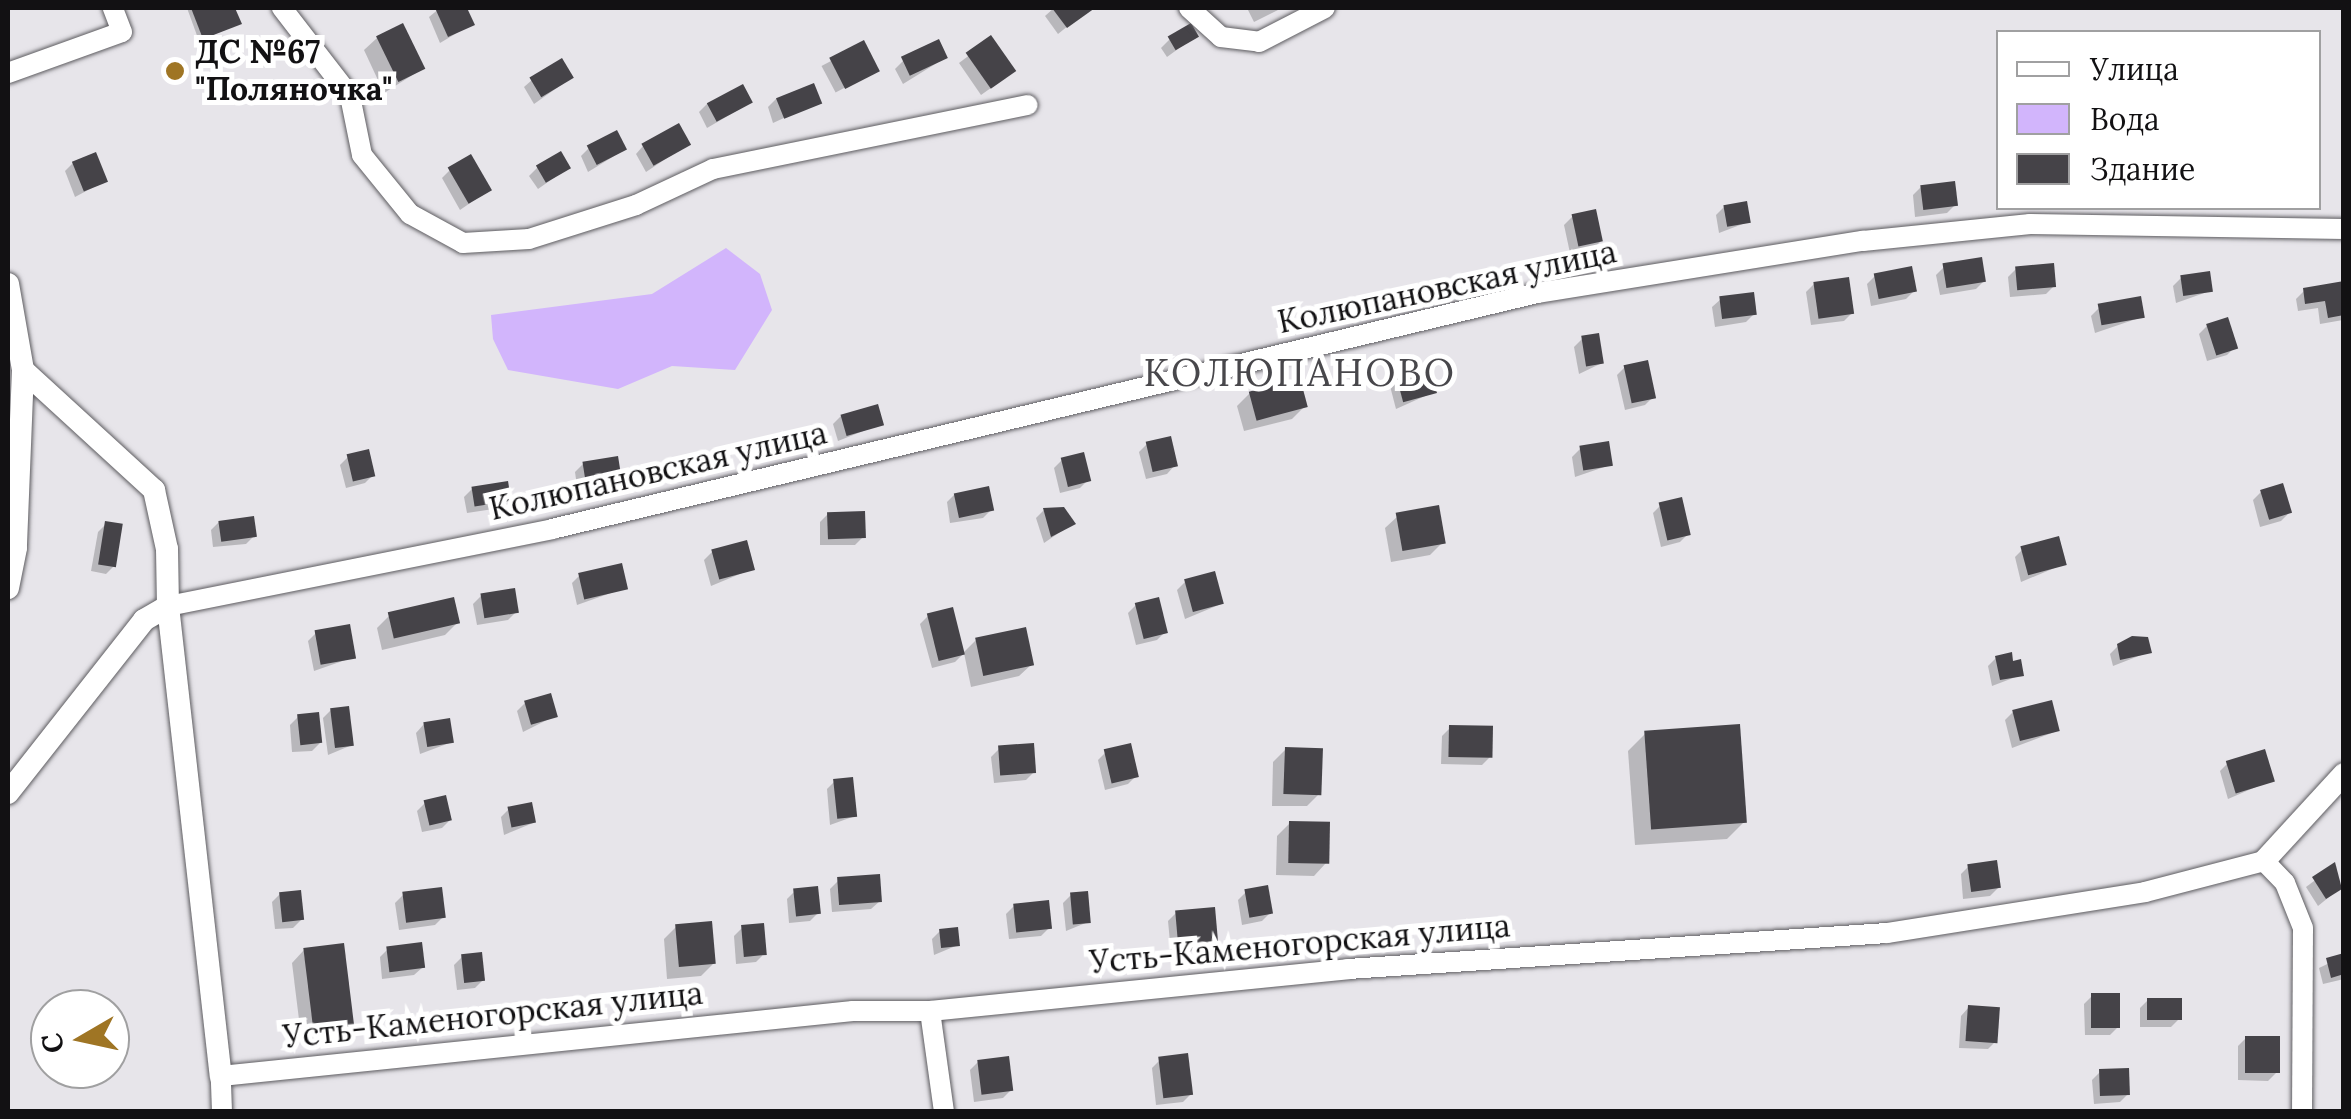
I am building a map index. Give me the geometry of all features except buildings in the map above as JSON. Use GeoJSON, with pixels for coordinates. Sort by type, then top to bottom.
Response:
{"type":"FeatureCollection","features":[{"type":"Feature","properties":{"kind":"street"},"geometry":{"type":"LineString","coordinates":[[8,73],[122,32],[113,8]]}},
{"type":"Feature","properties":{"kind":"street"},"geometry":{"type":"LineString","coordinates":[[282,8],[350,96],[362,155],[410,214],[463,243],[529,239],[636,205],[713,168],[1028,105]]}},
{"type":"Feature","properties":{"kind":"street"},"geometry":{"type":"LineString","coordinates":[[1189,8],[1221,37],[1260,42],[1325,8]]}},
{"type":"Feature","properties":{"kind":"street","name":"Колюпановская улица"},"geometry":{"type":"LineString","coordinates":[[168,606],[552,530],[1537,293],[1863,241],[2030,224],[2344,229]]}},
{"type":"Feature","properties":{"kind":"street"},"geometry":{"type":"LineString","coordinates":[[8,284],[23,370],[16,548],[8,588]]}},
{"type":"Feature","properties":{"kind":"street"},"geometry":{"type":"LineString","coordinates":[[23,370],[154,490],[167,549],[168,606],[222,1112]]}},
{"type":"Feature","properties":{"kind":"street"},"geometry":{"type":"LineString","coordinates":[[8,793],[144,620],[168,606]]}},
{"type":"Feature","properties":{"kind":"street"},"geometry":{"type":"LineString","coordinates":[[2302,1112],[2303,928],[2285,884],[2264,860],[2344,774]]}},
{"type":"Feature","properties":{"kind":"street","name":"Усть-Каменогорская улица"},"geometry":{"type":"LineString","coordinates":[[220,1076],[853,1011],[930,1010],[1348,969],[1887,933],[2145,892],[2264,860]]}},
{"type":"Feature","properties":{"kind":"street"},"geometry":{"type":"LineString","coordinates":[[930,1010],[944,1112]]}},
{"type":"Feature","properties":{"kind":"water"},"geometry":{"type":"Polygon","coordinates":[[[726,248],[760,274],[772,310],[735,370],[672,366],[618,389],[508,370],[493,339],[491,315],[652,294],[726,248]]]}},
{"type":"Feature","properties":{"kind":"place","name":"ДС №67 \"Поляночка\""},"geometry":{"type":"Point","coordinates":[175,71]}},
{"type":"Feature","properties":{"kind":"district","name":"КОЛЮПАНОВО"},"geometry":{"type":"Point","coordinates":[1300,373]}}]}
